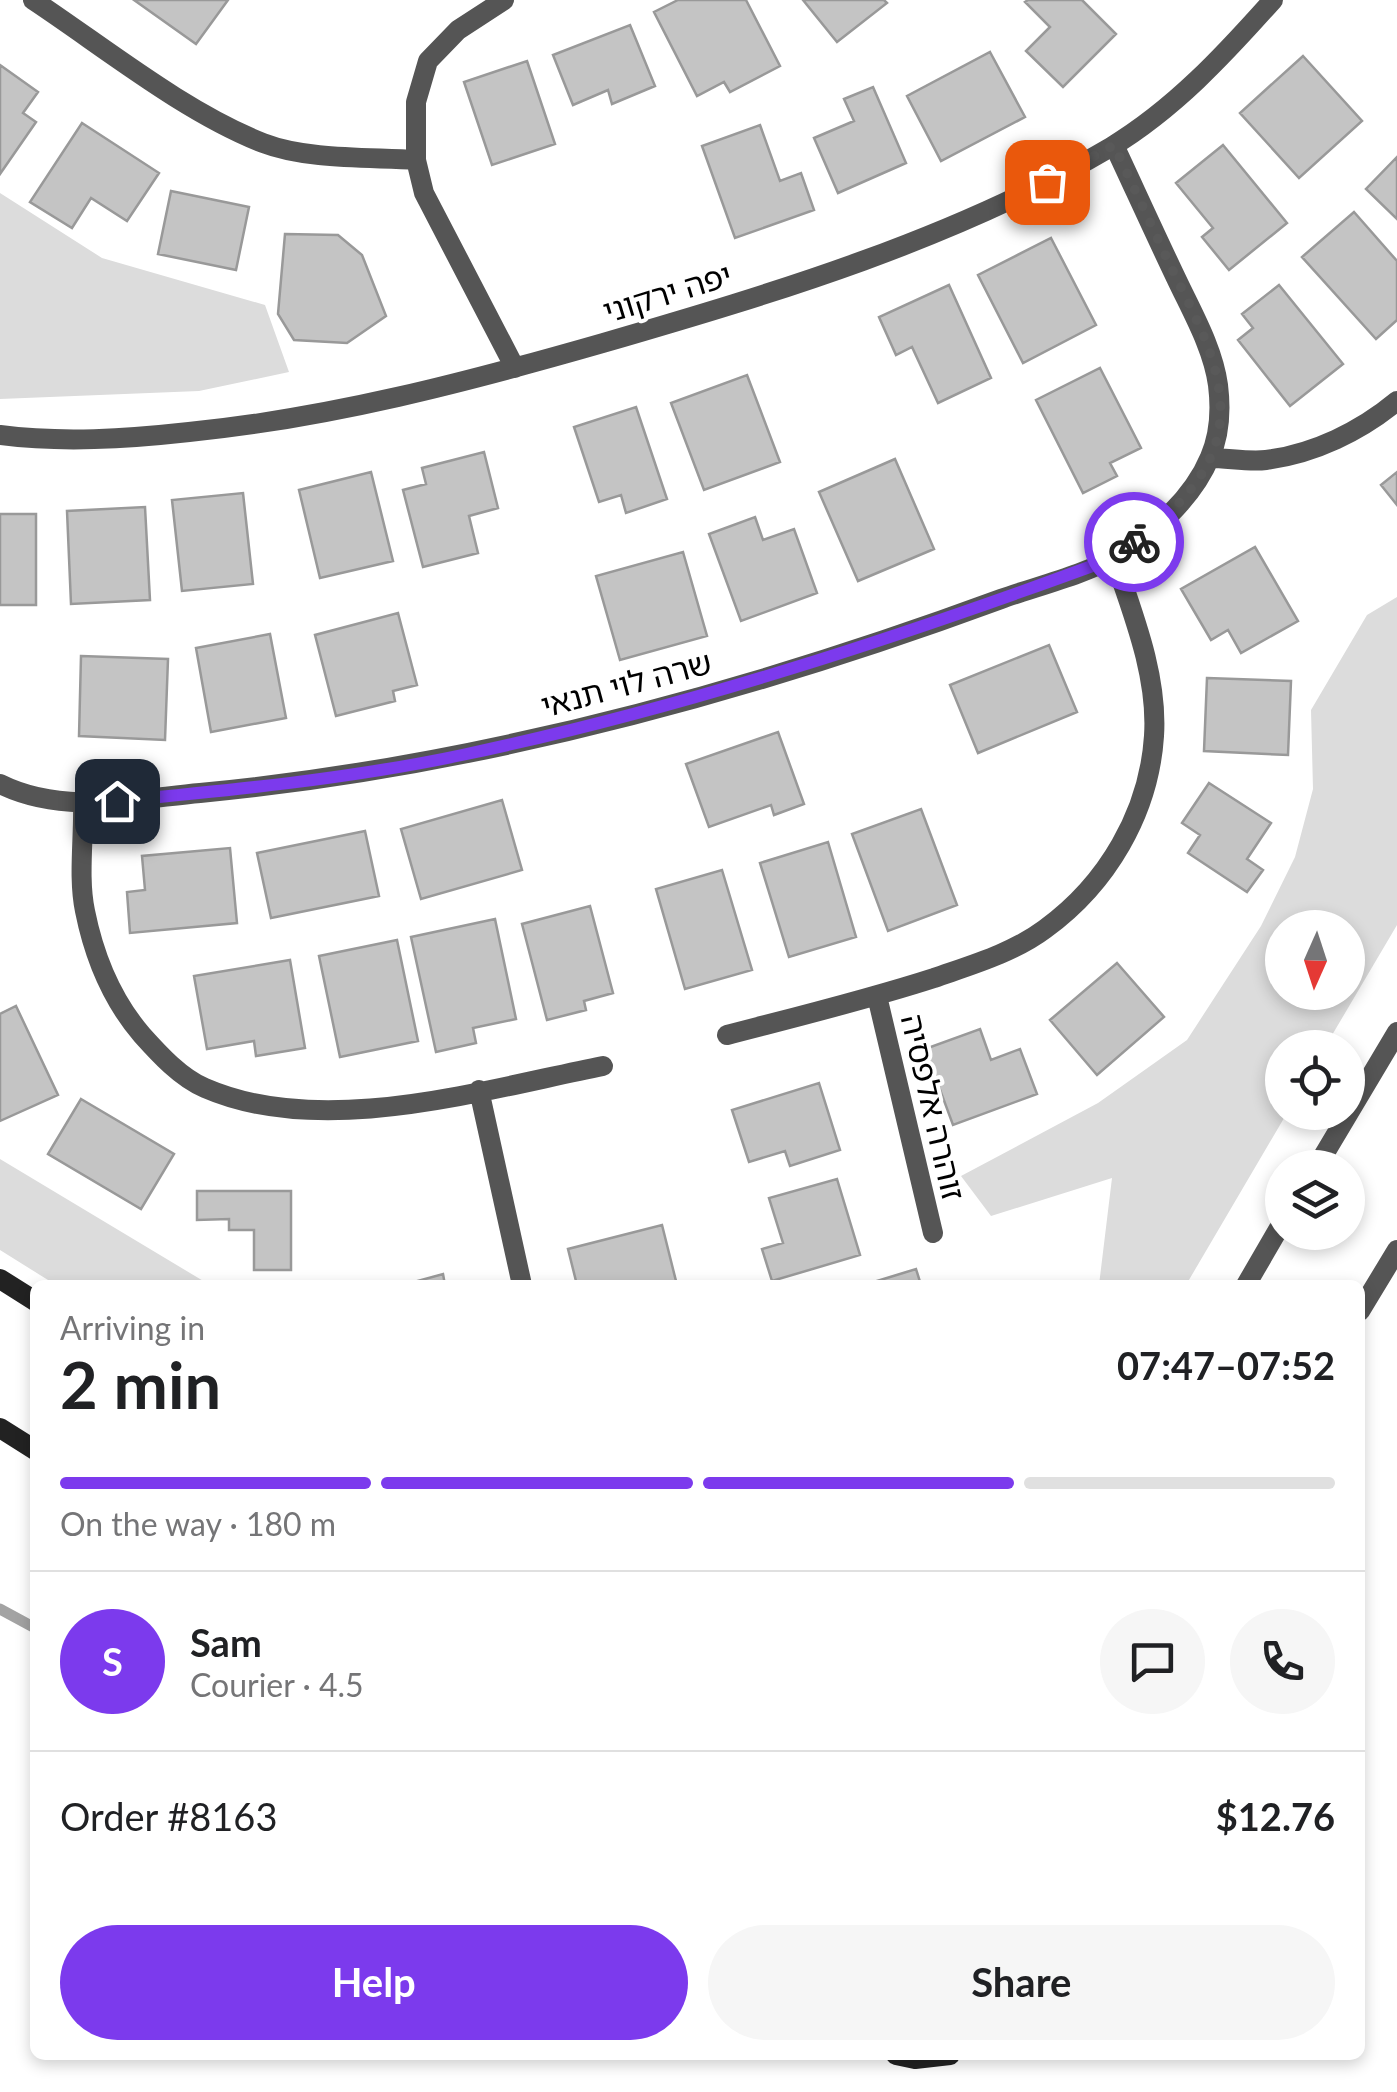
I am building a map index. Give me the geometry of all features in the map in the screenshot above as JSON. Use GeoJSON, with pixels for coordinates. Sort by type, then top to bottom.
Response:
{"type":"FeatureCollection","features":[{"type":"Feature","properties":{"kind":"main road"},"geometry":{"type":"LineString","coordinates":[[0,1280],[30,1298]]}},
{"type":"Feature","properties":{"kind":"main road"},"geometry":{"type":"LineString","coordinates":[[0,1428],[30,1447]]}},
{"type":"Feature","properties":{"kind":"street"},"geometry":{"type":"LineString","coordinates":[[32,0],[206,116],[266,144],[328,155],[416,160]]}},
{"type":"Feature","properties":{"kind":"street"},"geometry":{"type":"LineString","coordinates":[[504,0],[458,30],[428,61],[416,102],[416,160],[424,193],[514,368]]}},
{"type":"Feature","properties":{"kind":"street","name":"יפה ירקוני"},"geometry":{"type":"LineString","coordinates":[[0,435],[36,440],[139,438],[250,426],[358,406],[514,368],[818,276],[1047,182],[1114,145],[1168,106],[1223,57],[1273,0]]}},
{"type":"Feature","properties":{"kind":"street","name":"שרה לוי תנאי"},"geometry":{"type":"LineString","coordinates":[[0,784],[24,796],[84,804],[338,778],[462,755],[638,714],[792,670],[935,624],[1114,558],[1162,521],[1192,488],[1210,458],[1220,422],[1218,381],[1202,334],[1114,145]]}},
{"type":"Feature","properties":{"kind":"street"},"geometry":{"type":"LineString","coordinates":[[1210,458],[1264,460],[1304,452],[1378,417],[1397,401]]}},
{"type":"Feature","properties":{"kind":"street","name":"זוהרה אלפסיה"},"geometry":{"type":"LineString","coordinates":[[728,1035],[877,996],[987,960],[1042,932],[1086,896],[1123,842],[1144,791],[1154,735],[1149,679],[1137,626],[1114,558]]}},
{"type":"Feature","properties":{"kind":"street"},"geometry":{"type":"LineString","coordinates":[[84,804],[84,908],[102,969],[128,1018],[159,1056],[202,1087],[263,1107],[317,1112],[380,1108],[603,1066]]}},
{"type":"Feature","properties":{"kind":"street","name":"זוהרה אלפסיה"},"geometry":{"type":"LineString","coordinates":[[877,996],[933,1232]]}},
{"type":"Feature","properties":{"kind":"street"},"geometry":{"type":"LineString","coordinates":[[1327,1150],[1397,1032]]}},
{"type":"Feature","properties":{"kind":"street"},"geometry":{"type":"LineString","coordinates":[[480,1090],[521,1280]]}},
{"type":"Feature","properties":{"kind":"street"},"geometry":{"type":"LineString","coordinates":[[1249,1280],[1266,1250]]}},
{"type":"Feature","properties":{"kind":"street"},"geometry":{"type":"LineString","coordinates":[[1365,1303],[1397,1250]]}},
{"type":"Feature","properties":{"kind":"shaded area"},"geometry":{"type":"Polygon","coordinates":[[[0,193],[102,258],[265,305],[289,372],[199,391],[0,399],[0,193]]]}},
{"type":"Feature","properties":{"kind":"shaded area"},"geometry":{"type":"Polygon","coordinates":[[[1397,597],[1397,925],[1365,979],[1365,910],[1269,910],[1295,857],[1313,789],[1311,710],[1367,615],[1397,597]]]}},
{"type":"Feature","properties":{"kind":"shaded area"},"geometry":{"type":"Polygon","coordinates":[[[1265,918],[1265,1010],[1347,1010],[1335,1030],[1265,1030],[1265,1130],[1277,1130],[1189,1280],[1100,1280],[1112,1178],[991,1216],[961,1176],[1098,1103],[1187,1040],[1265,918]]]}},
{"type":"Feature","properties":{"kind":"shaded area"},"geometry":{"type":"Polygon","coordinates":[[[0,1159],[202,1280],[48,1280],[0,1250],[0,1159]]]}},
{"type":"Feature","properties":{"kind":"building"},"geometry":{"type":"Polygon","coordinates":[[[134,0],[228,0],[196,44],[134,0]]]}},
{"type":"Feature","properties":{"kind":"building"},"geometry":{"type":"Polygon","coordinates":[[[678,0],[746,0],[780,66],[730,92],[724,82],[697,96],[654,12],[678,0]]]}},
{"type":"Feature","properties":{"kind":"building"},"geometry":{"type":"Polygon","coordinates":[[[803,0],[884,0],[887,3],[837,42],[803,0]]]}},
{"type":"Feature","properties":{"kind":"building"},"geometry":{"type":"Polygon","coordinates":[[[1082,0],[1116,34],[1063,87],[1026,51],[1050,27],[1025,2],[1082,0]]]}},
{"type":"Feature","properties":{"kind":"building"},"geometry":{"type":"Polygon","coordinates":[[[630,25],[655,86],[612,104],[608,90],[573,105],[553,55],[630,25]]]}},
{"type":"Feature","properties":{"kind":"building"},"geometry":{"type":"Polygon","coordinates":[[[990,52],[1025,117],[941,161],[907,96],[990,52]]]}},
{"type":"Feature","properties":{"kind":"building"},"geometry":{"type":"Polygon","coordinates":[[[1303,56],[1362,121],[1299,178],[1240,113],[1303,56]]]}},
{"type":"Feature","properties":{"kind":"building"},"geometry":{"type":"Polygon","coordinates":[[[527,61],[555,144],[492,165],[464,82],[527,61]]]}},
{"type":"Feature","properties":{"kind":"building"},"geometry":{"type":"Polygon","coordinates":[[[0,65],[38,92],[23,113],[36,122],[0,174],[0,65]]]}},
{"type":"Feature","properties":{"kind":"building"},"geometry":{"type":"Polygon","coordinates":[[[873,87],[906,163],[838,193],[814,138],[854,121],[844,99],[873,87]]]}},
{"type":"Feature","properties":{"kind":"building"},"geometry":{"type":"Polygon","coordinates":[[[82,123],[159,173],[127,221],[91,198],[72,228],[30,202],[82,123]]]}},
{"type":"Feature","properties":{"kind":"building"},"geometry":{"type":"Polygon","coordinates":[[[760,125],[780,181],[801,173],[814,210],[735,238],[702,146],[760,125]]]}},
{"type":"Feature","properties":{"kind":"building"},"geometry":{"type":"Polygon","coordinates":[[[1223,145],[1287,223],[1229,270],[1202,237],[1213,228],[1176,183],[1223,145]]]}},
{"type":"Feature","properties":{"kind":"building"},"geometry":{"type":"Polygon","coordinates":[[[1397,157],[1397,219],[1366,189],[1397,157]]]}},
{"type":"Feature","properties":{"kind":"building"},"geometry":{"type":"Polygon","coordinates":[[[171,191],[249,207],[236,270],[158,254],[171,191]]]}},
{"type":"Feature","properties":{"kind":"building"},"geometry":{"type":"Polygon","coordinates":[[[1354,212],[1397,261],[1397,320],[1376,339],[1302,257],[1354,212]]]}},
{"type":"Feature","properties":{"kind":"building"},"geometry":{"type":"Polygon","coordinates":[[[285,234],[338,235],[362,255],[386,316],[347,343],[294,340],[278,314],[285,234]]]}},
{"type":"Feature","properties":{"kind":"building"},"geometry":{"type":"Polygon","coordinates":[[[1051,238],[1096,325],[1023,363],[978,275],[1051,238]]]}},
{"type":"Feature","properties":{"kind":"building"},"geometry":{"type":"Polygon","coordinates":[[[949,285],[991,378],[938,403],[912,347],[896,355],[879,317],[949,285]]]}},
{"type":"Feature","properties":{"kind":"building"},"geometry":{"type":"Polygon","coordinates":[[[1279,285],[1343,364],[1290,406],[1238,340],[1253,328],[1242,314],[1279,285]]]}},
{"type":"Feature","properties":{"kind":"building"},"geometry":{"type":"Polygon","coordinates":[[[1100,368],[1141,448],[1110,463],[1117,476],[1083,493],[1036,400],[1100,368]]]}},
{"type":"Feature","properties":{"kind":"building"},"geometry":{"type":"Polygon","coordinates":[[[747,375],[780,462],[704,490],[671,403],[747,375]]]}},
{"type":"Feature","properties":{"kind":"building"},"geometry":{"type":"Polygon","coordinates":[[[636,407],[667,499],[626,513],[621,495],[599,502],[574,427],[636,407]]]}},
{"type":"Feature","properties":{"kind":"building"},"geometry":{"type":"Polygon","coordinates":[[[484,452],[498,508],[469,516],[478,553],[423,567],[403,490],[426,484],[422,468],[484,452]]]}},
{"type":"Feature","properties":{"kind":"building"},"geometry":{"type":"Polygon","coordinates":[[[895,459],[934,549],[858,581],[819,492],[895,459]]]}},
{"type":"Feature","properties":{"kind":"building"},"geometry":{"type":"Polygon","coordinates":[[[371,472],[393,561],[320,578],[299,490],[371,472]]]}},
{"type":"Feature","properties":{"kind":"building"},"geometry":{"type":"Polygon","coordinates":[[[1397,472],[1397,505],[1381,485],[1397,472]]]}},
{"type":"Feature","properties":{"kind":"building"},"geometry":{"type":"Polygon","coordinates":[[[243,493],[253,584],[182,591],[172,500],[243,493]]]}},
{"type":"Feature","properties":{"kind":"building"},"geometry":{"type":"Polygon","coordinates":[[[145,507],[150,600],[71,604],[67,511],[145,507]]]}},
{"type":"Feature","properties":{"kind":"building"},"geometry":{"type":"Polygon","coordinates":[[[0,514],[36,514],[36,605],[0,605],[0,514]]]}},
{"type":"Feature","properties":{"kind":"building"},"geometry":{"type":"Polygon","coordinates":[[[755,517],[763,540],[794,529],[817,593],[741,621],[709,534],[755,517]]]}},
{"type":"Feature","properties":{"kind":"building"},"geometry":{"type":"Polygon","coordinates":[[[1255,547],[1298,621],[1241,653],[1228,630],[1211,640],[1181,589],[1255,547]]]}},
{"type":"Feature","properties":{"kind":"building"},"geometry":{"type":"Polygon","coordinates":[[[683,552],[707,636],[620,660],[596,576],[683,552]]]}},
{"type":"Feature","properties":{"kind":"building"},"geometry":{"type":"Polygon","coordinates":[[[398,613],[417,685],[393,691],[395,701],[336,716],[315,635],[398,613]]]}},
{"type":"Feature","properties":{"kind":"building"},"geometry":{"type":"Polygon","coordinates":[[[270,634],[286,718],[211,732],[196,648],[270,634]]]}},
{"type":"Feature","properties":{"kind":"building"},"geometry":{"type":"Polygon","coordinates":[[[1049,645],[1077,712],[978,753],[950,685],[1049,645]]]}},
{"type":"Feature","properties":{"kind":"building"},"geometry":{"type":"Polygon","coordinates":[[[81,656],[168,659],[165,740],[79,736],[81,656]]]}},
{"type":"Feature","properties":{"kind":"building"},"geometry":{"type":"Polygon","coordinates":[[[1207,678],[1291,681],[1288,755],[1204,751],[1207,678]]]}},
{"type":"Feature","properties":{"kind":"building"},"geometry":{"type":"Polygon","coordinates":[[[778,732],[804,804],[774,815],[771,805],[709,827],[686,764],[778,732]]]}},
{"type":"Feature","properties":{"kind":"building"},"geometry":{"type":"Polygon","coordinates":[[[1209,783],[1271,823],[1247,859],[1263,870],[1247,892],[1188,853],[1200,835],[1182,823],[1209,783]]]}},
{"type":"Feature","properties":{"kind":"building"},"geometry":{"type":"Polygon","coordinates":[[[502,800],[522,870],[421,899],[401,829],[502,800]]]}},
{"type":"Feature","properties":{"kind":"building"},"geometry":{"type":"Polygon","coordinates":[[[921,809],[957,905],[888,931],[852,834],[921,809]]]}},
{"type":"Feature","properties":{"kind":"building"},"geometry":{"type":"Polygon","coordinates":[[[365,831],[379,896],[271,918],[257,853],[365,831]]]}},
{"type":"Feature","properties":{"kind":"building"},"geometry":{"type":"Polygon","coordinates":[[[828,842],[856,937],[789,957],[760,863],[828,842]]]}},
{"type":"Feature","properties":{"kind":"building"},"geometry":{"type":"Polygon","coordinates":[[[230,848],[237,923],[130,933],[127,892],[145,890],[142,856],[230,848]]]}},
{"type":"Feature","properties":{"kind":"building"},"geometry":{"type":"Polygon","coordinates":[[[722,870],[752,970],[685,989],[656,889],[722,870]]]}},
{"type":"Feature","properties":{"kind":"building"},"geometry":{"type":"Polygon","coordinates":[[[590,906],[613,993],[584,1001],[586,1010],[547,1020],[522,924],[590,906]]]}},
{"type":"Feature","properties":{"kind":"building"},"geometry":{"type":"Polygon","coordinates":[[[495,919],[516,1019],[473,1028],[476,1043],[436,1052],[411,937],[495,919]]]}},
{"type":"Feature","properties":{"kind":"building"},"geometry":{"type":"Polygon","coordinates":[[[397,940],[418,1041],[340,1057],[319,956],[397,940]]]}},
{"type":"Feature","properties":{"kind":"building"},"geometry":{"type":"Polygon","coordinates":[[[290,960],[305,1048],[256,1056],[254,1041],[207,1049],[194,976],[290,960]]]}},
{"type":"Feature","properties":{"kind":"building"},"geometry":{"type":"Polygon","coordinates":[[[1117,963],[1164,1017],[1097,1075],[1050,1020],[1117,963]]]}},
{"type":"Feature","properties":{"kind":"building"},"geometry":{"type":"Polygon","coordinates":[[[16,1006],[58,1095],[0,1121],[0,1014],[16,1006]]]}},
{"type":"Feature","properties":{"kind":"building"},"geometry":{"type":"Polygon","coordinates":[[[980,1029],[991,1060],[1020,1049],[1037,1094],[953,1125],[925,1049],[980,1029]]]}},
{"type":"Feature","properties":{"kind":"building"},"geometry":{"type":"Polygon","coordinates":[[[819,1083],[840,1150],[790,1166],[785,1151],[749,1162],[732,1110],[819,1083]]]}},
{"type":"Feature","properties":{"kind":"building"},"geometry":{"type":"Polygon","coordinates":[[[81,1099],[174,1154],[141,1209],[48,1154],[81,1099]]]}},
{"type":"Feature","properties":{"kind":"building"},"geometry":{"type":"Polygon","coordinates":[[[837,1179],[860,1255],[772,1280],[762,1249],[783,1243],[769,1198],[837,1179]]]}},
{"type":"Feature","properties":{"kind":"building"},"geometry":{"type":"Polygon","coordinates":[[[197,1191],[291,1191],[291,1270],[254,1270],[254,1230],[229,1230],[229,1219],[197,1220],[197,1191]]]}},
{"type":"Feature","properties":{"kind":"building"},"geometry":{"type":"Polygon","coordinates":[[[662,1225],[676,1280],[576,1280],[568,1249],[662,1225]]]}},
{"type":"Feature","properties":{"kind":"building"},"geometry":{"type":"Polygon","coordinates":[[[916,1269],[919,1280],[880,1280],[916,1269]]]}},
{"type":"Feature","properties":{"kind":"building"},"geometry":{"type":"Polygon","coordinates":[[[443,1274],[444,1280],[421,1280],[443,1274]]]}},
{"type":"Feature","properties":{"kind":"waterway"},"geometry":{"type":"LineString","coordinates":[[0,1609],[30,1625]]}},
{"type":"Feature","properties":{"kind":"way so far"},"geometry":{"type":"LineString","coordinates":[[1047,182],[1114,145],[1202,334],[1218,381],[1220,422],[1210,458],[1192,488],[1162,521],[1134,542]]}},
{"type":"Feature","properties":{"kind":"route"},"geometry":{"type":"LineString","coordinates":[[117,801],[338,778],[462,755],[638,714],[935,624],[1114,558],[1134,542]]}}]}
